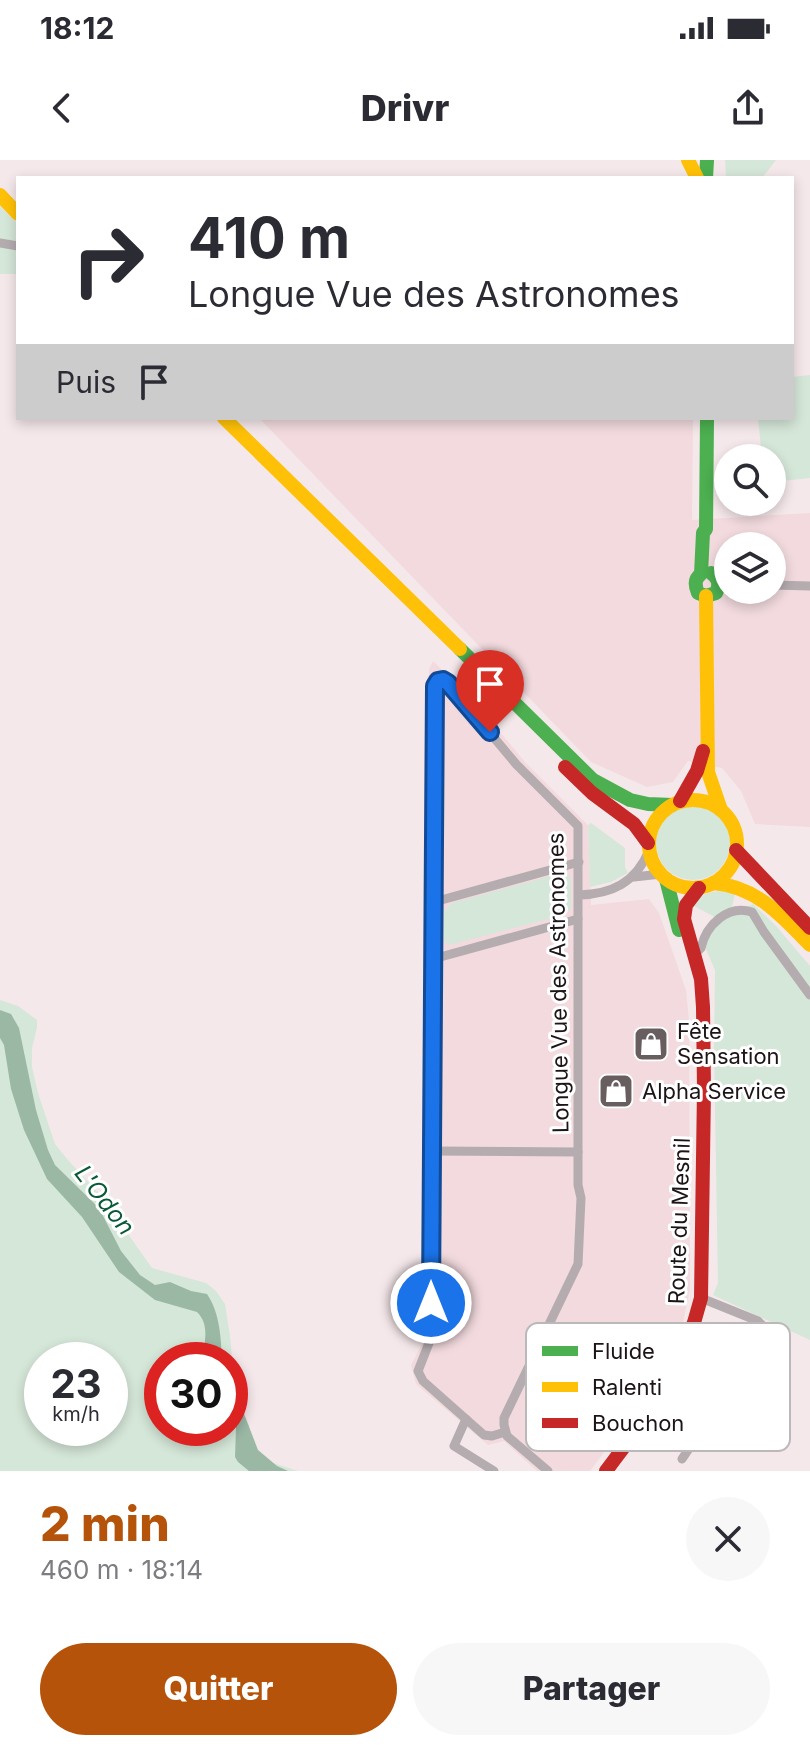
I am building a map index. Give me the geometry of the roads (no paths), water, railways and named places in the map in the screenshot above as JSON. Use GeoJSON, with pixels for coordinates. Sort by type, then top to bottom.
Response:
{"type":"FeatureCollection","features":[{"type":"Feature","properties":{"kind":"main road"},"geometry":{"type":"LineString","coordinates":[[0,195],[16,212]]}},
{"type":"Feature","properties":{"kind":"main road"},"geometry":{"type":"LineString","coordinates":[[226,420],[593,780],[640,804],[649,806],[702,801],[721,810]]}},
{"type":"Feature","properties":{"kind":"main road"},"geometry":{"type":"LineString","coordinates":[[707,420],[706,529],[703,533],[714,575]]}},
{"type":"Feature","properties":{"kind":"main road"},"geometry":{"type":"LineString","coordinates":[[714,579],[698,576],[695,585],[698,593],[706,596],[714,594]]}},
{"type":"Feature","properties":{"kind":"main road"},"geometry":{"type":"LineString","coordinates":[[706,596],[708,772],[721,810],[732,824],[737,841],[729,869],[706,885]]}},
{"type":"Feature","properties":{"kind":"main road"},"geometry":{"type":"LineString","coordinates":[[506,696],[523,721],[570,773],[600,800],[636,824],[649,847]]}},
{"type":"Feature","properties":{"kind":"main road"},"geometry":{"type":"LineString","coordinates":[[706,714],[703,757],[693,781],[676,803],[655,821],[649,835],[651,860],[663,877],[682,887],[735,885],[758,897],[810,945]]}},
{"type":"Feature","properties":{"kind":"main road"},"geometry":{"type":"LineString","coordinates":[[736,850],[810,928]]}},
{"type":"Feature","properties":{"kind":"main road","name":"Route du Mesnil"},"geometry":{"type":"LineString","coordinates":[[663,877],[676,922],[701,979],[704,1105],[701,1298],[696,1323]]}},
{"type":"Feature","properties":{"kind":"main road","name":"Route du Mesnil"},"geometry":{"type":"LineString","coordinates":[[691,956],[684,919],[686,905],[706,885]]}},
{"type":"Feature","properties":{"kind":"main road","name":"Route du Mesnil"},"geometry":{"type":"LineString","coordinates":[[606,1471],[621,1451]]}},
{"type":"Feature","properties":{"kind":"street"},"geometry":{"type":"LineString","coordinates":[[786,585],[810,586]]}},
{"type":"Feature","properties":{"kind":"street","name":"Longue Vue des Astronomes"},"geometry":{"type":"LineString","coordinates":[[434,902],[435,686],[443,680],[516,764],[578,826],[578,1185],[581,1198],[578,1264],[550,1323]]}},
{"type":"Feature","properties":{"kind":"street"},"geometry":{"type":"LineString","coordinates":[[634,877],[649,847]]}},
{"type":"Feature","properties":{"kind":"street"},"geometry":{"type":"LineString","coordinates":[[548,1471],[505,1432],[488,1437],[423,1381],[419,1374],[418,1367],[431,1333],[434,902],[579,862]]}},
{"type":"Feature","properties":{"kind":"street"},"geometry":{"type":"LineString","coordinates":[[579,895],[594,895],[634,877],[663,877]]}},
{"type":"Feature","properties":{"kind":"street"},"geometry":{"type":"LineString","coordinates":[[691,956],[701,948],[715,921],[733,910],[743,909],[752,912],[810,995]]}},
{"type":"Feature","properties":{"kind":"street"},"geometry":{"type":"LineString","coordinates":[[433,959],[578,919]]}},
{"type":"Feature","properties":{"kind":"street"},"geometry":{"type":"LineString","coordinates":[[431,1151],[578,1152]]}},
{"type":"Feature","properties":{"kind":"street"},"geometry":{"type":"LineString","coordinates":[[701,1298],[760,1323]]}},
{"type":"Feature","properties":{"kind":"street","name":"Longue Vue des Astronomes"},"geometry":{"type":"LineString","coordinates":[[505,1432],[504,1418],[526,1372]]}},
{"type":"Feature","properties":{"kind":"street"},"geometry":{"type":"LineString","coordinates":[[466,1419],[454,1446],[494,1471]]}},
{"type":"Feature","properties":{"kind":"street"},"geometry":{"type":"LineString","coordinates":[[682,1459],[687,1451]]}},
{"type":"Feature","properties":{"kind":"place","name":"Fête Sensation"},"geometry":{"type":"Point","coordinates":[651,1044]}},
{"type":"Feature","properties":{"kind":"place","name":"Alpha Service"},"geometry":{"type":"Point","coordinates":[616,1091]}},
{"type":"Feature","properties":{"kind":"water label","name":"L'Odon"},"geometry":{"type":"Point","coordinates":[105,1200]}}]}
